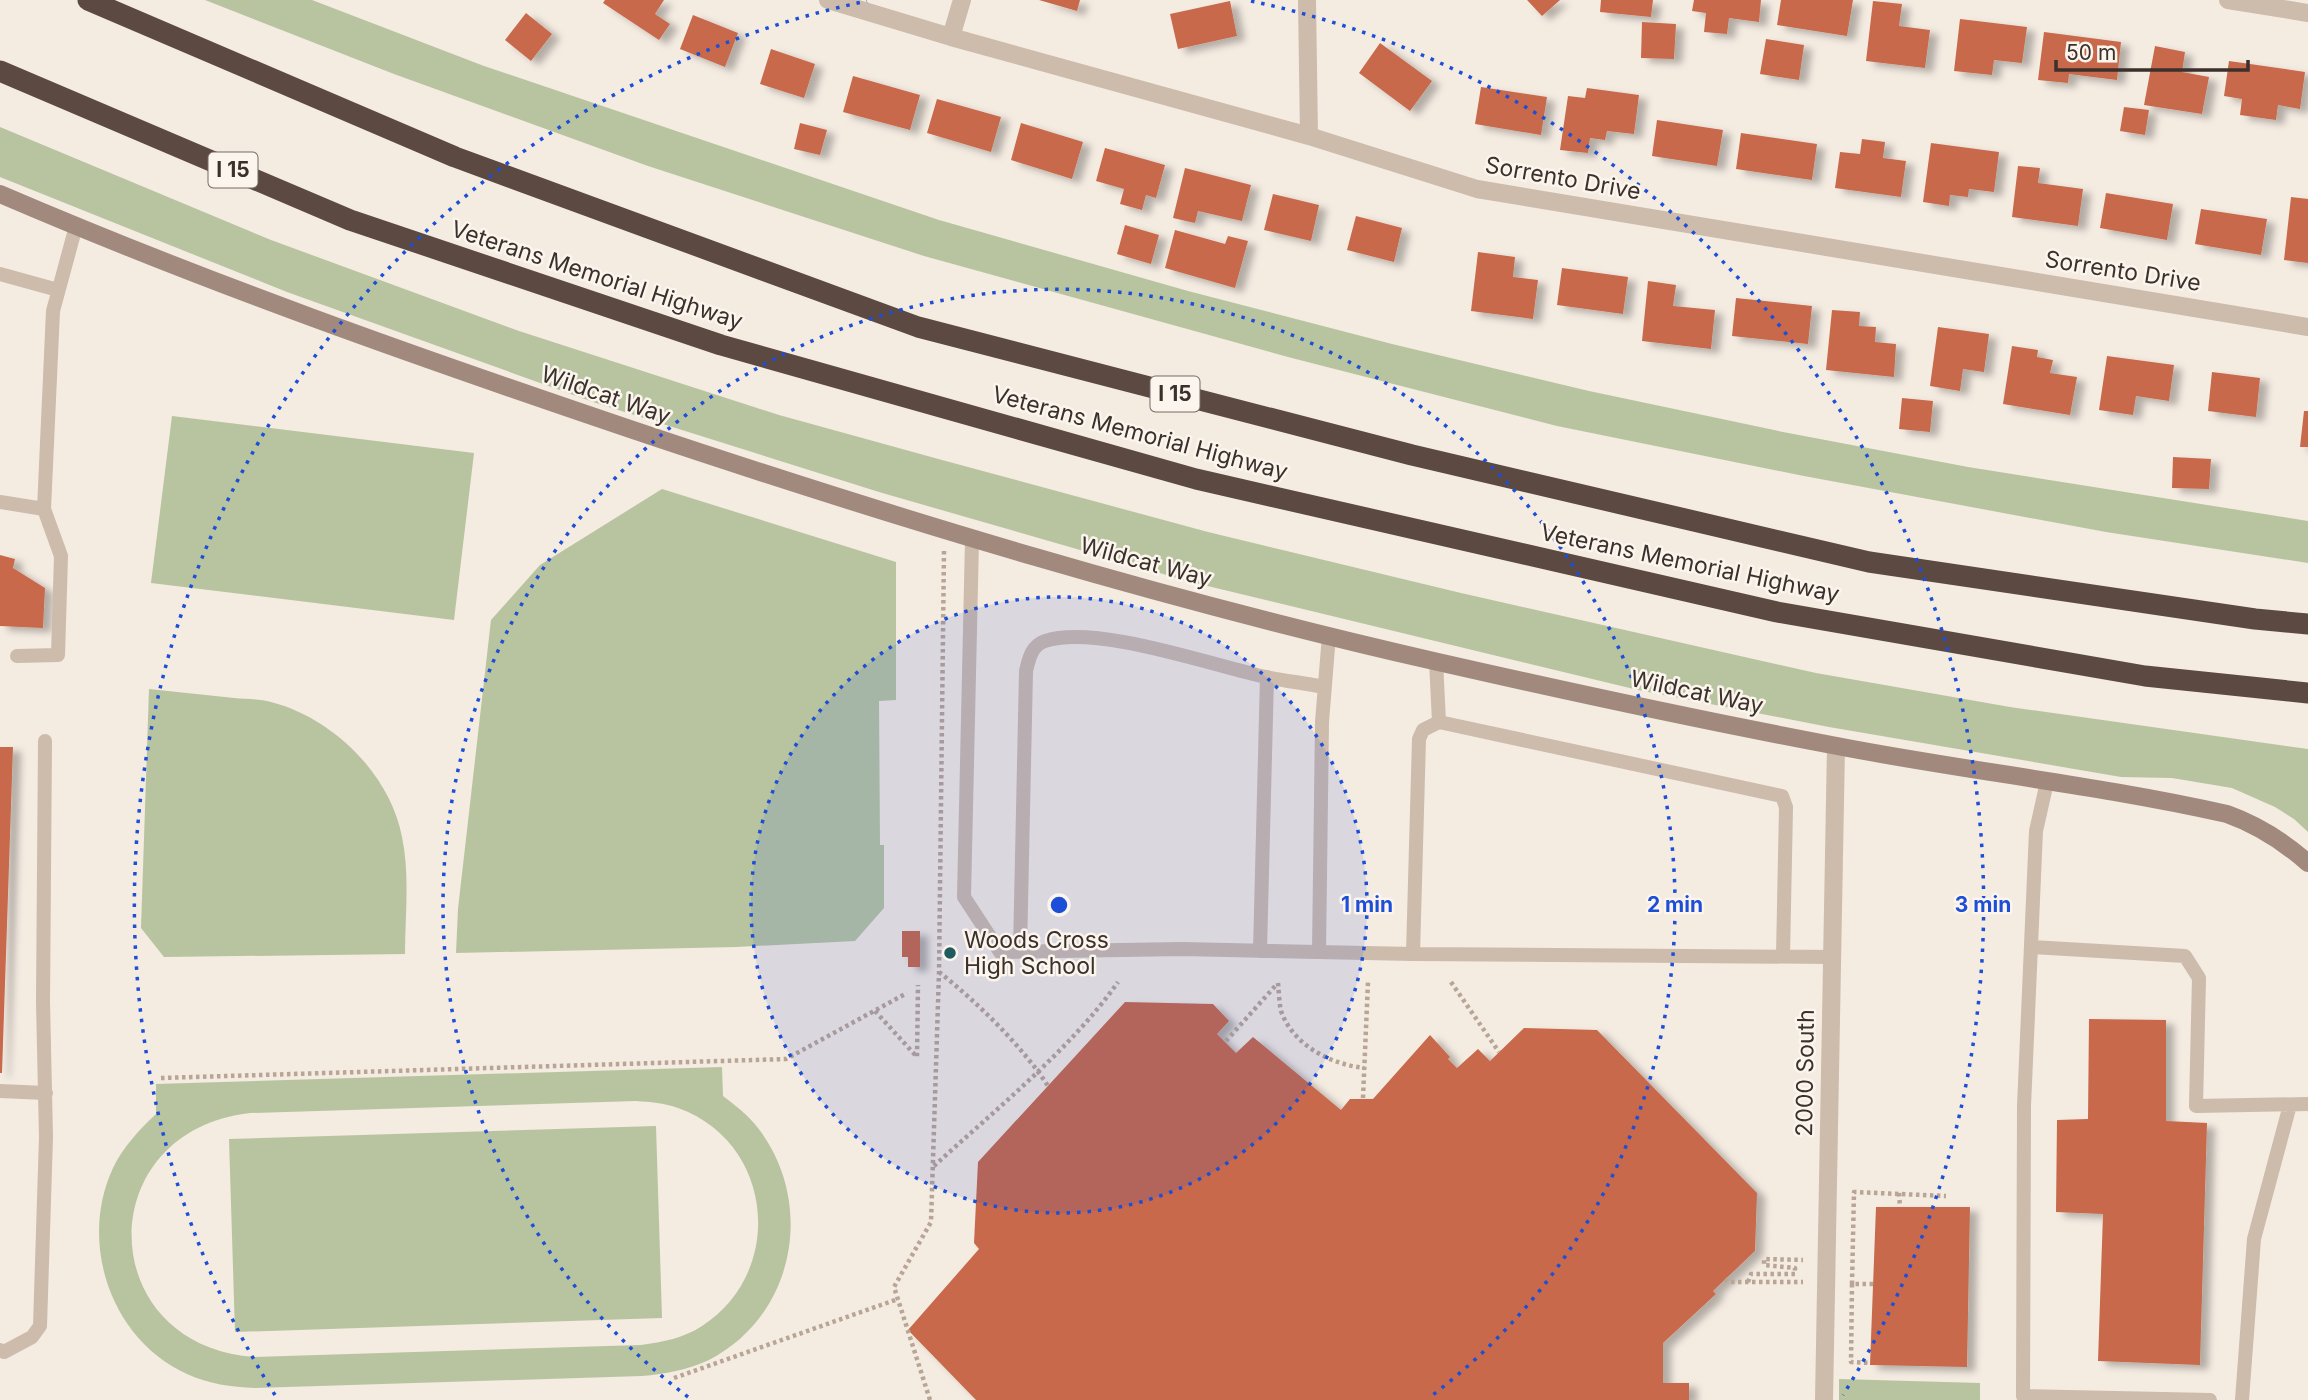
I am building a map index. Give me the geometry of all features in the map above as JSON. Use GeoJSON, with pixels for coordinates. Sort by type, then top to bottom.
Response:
{"type":"FeatureCollection","features":[{"type":"Feature","properties":{"kind":"highway","name":"Veterans Memorial Highway"},"geometry":{"type":"LineString","coordinates":[[88,0],[455,157],[918,327],[1412,455],[1869,562],[2255,619],[2308,624]]}},
{"type":"Feature","properties":{"kind":"highway","name":"Veterans Memorial Highway"},"geometry":{"type":"LineString","coordinates":[[0,71],[350,220],[721,345],[1196,478],[1777,612],[2145,676],[2308,693]]}},
{"type":"Feature","properties":{"kind":"street","name":"Sorrento Drive"},"geometry":{"type":"LineString","coordinates":[[828,0],[951,37],[1309,136],[1477,189],[2308,327]]}},
{"type":"Feature","properties":{"kind":"street"},"geometry":{"type":"LineString","coordinates":[[951,37],[962,0]]}},
{"type":"Feature","properties":{"kind":"street"},"geometry":{"type":"LineString","coordinates":[[1307,0],[1309,136]]}},
{"type":"Feature","properties":{"kind":"street"},"geometry":{"type":"LineString","coordinates":[[2228,0],[2308,13]]}},
{"type":"Feature","properties":{"kind":"street","name":"Wildcat Way"},"geometry":{"type":"LineString","coordinates":[[0,194],[294,311],[514,390],[972,540],[1150,589],[1436,661],[1836,746],[2227,814],[2252,823],[2274,836],[2308,863]]}},
{"type":"Feature","properties":{"kind":"street","name":"2000 South"},"geometry":{"type":"LineString","coordinates":[[1824,1400],[1836,746]]}},
{"type":"Feature","properties":{"kind":"lane"},"geometry":{"type":"LineString","coordinates":[[17,656],[58,655],[61,556],[44,509],[53,311],[76,226]]}},
{"type":"Feature","properties":{"kind":"lane"},"geometry":{"type":"LineString","coordinates":[[0,274],[58,290]]}},
{"type":"Feature","properties":{"kind":"lane"},"geometry":{"type":"LineString","coordinates":[[0,502],[44,509]]}},
{"type":"Feature","properties":{"kind":"lane"},"geometry":{"type":"LineString","coordinates":[[972,540],[964,897],[1000,952],[1182,949],[1413,954],[1832,957]]}},
{"type":"Feature","properties":{"kind":"lane"},"geometry":{"type":"LineString","coordinates":[[1319,952],[1324,687],[1329,635]]}},
{"type":"Feature","properties":{"kind":"lane"},"geometry":{"type":"LineString","coordinates":[[1020,951],[1026,671],[1029,655],[1037,646],[1045,641],[1066,638],[1115,640],[1268,677],[1324,687]]}},
{"type":"Feature","properties":{"kind":"lane"},"geometry":{"type":"LineString","coordinates":[[1436,661],[1439,722]]}},
{"type":"Feature","properties":{"kind":"lane"},"geometry":{"type":"LineString","coordinates":[[1260,951],[1268,677]]}},
{"type":"Feature","properties":{"kind":"lane"},"geometry":{"type":"LineString","coordinates":[[1413,954],[1419,739],[1423,730],[1439,722],[1782,796],[1786,807],[1783,956]]}},
{"type":"Feature","properties":{"kind":"lane"},"geometry":{"type":"LineString","coordinates":[[1,1355],[33,1337],[40,1326],[47,1137],[43,1002],[45,741]]}},
{"type":"Feature","properties":{"kind":"lane"},"geometry":{"type":"LineString","coordinates":[[2047,782],[2036,831],[2024,1106],[2023,1396],[2210,1400]]}},
{"type":"Feature","properties":{"kind":"lane"},"geometry":{"type":"LineString","coordinates":[[2031,947],[2185,956],[2199,978],[2196,1106],[2308,1104]]}},
{"type":"Feature","properties":{"kind":"lane"},"geometry":{"type":"LineString","coordinates":[[0,1091],[46,1093]]}},
{"type":"Feature","properties":{"kind":"lane"},"geometry":{"type":"LineString","coordinates":[[2242,1400],[2254,1239],[2290,1105]]}},
{"type":"Feature","properties":{"kind":"path"},"geometry":{"type":"LineString","coordinates":[[930,1400],[894,1287],[931,1222],[939,972],[945,531]]}},
{"type":"Feature","properties":{"kind":"path"},"geometry":{"type":"LineString","coordinates":[[939,972],[967,995],[1038,1070],[1048,1086]]}},
{"type":"Feature","properties":{"kind":"path"},"geometry":{"type":"LineString","coordinates":[[934,1167],[1038,1070],[1102,1005],[1118,982]]}},
{"type":"Feature","properties":{"kind":"path"},"geometry":{"type":"LineString","coordinates":[[1363,1098],[1368,982]]}},
{"type":"Feature","properties":{"kind":"path"},"geometry":{"type":"LineString","coordinates":[[1451,982],[1499,1052]]}},
{"type":"Feature","properties":{"kind":"path"},"geometry":{"type":"LineString","coordinates":[[1226,1041],[1278,983],[1280,1009],[1300,1039],[1319,1055],[1342,1065],[1364,1068]]}},
{"type":"Feature","properties":{"kind":"path"},"geometry":{"type":"LineString","coordinates":[[875,1011],[917,1057],[918,985]]}},
{"type":"Feature","properties":{"kind":"path"},"geometry":{"type":"LineString","coordinates":[[161,1078],[786,1059],[907,993]]}},
{"type":"Feature","properties":{"kind":"path"},"geometry":{"type":"LineString","coordinates":[[1870,1363],[1851,1362],[1854,1192],[1946,1196]]}},
{"type":"Feature","properties":{"kind":"path"},"geometry":{"type":"LineString","coordinates":[[1899,1193],[1899,1207]]}},
{"type":"Feature","properties":{"kind":"path"},"geometry":{"type":"LineString","coordinates":[[1748,1282],[1751,1274],[1795,1273],[1795,1268],[1764,1265],[1764,1259],[1803,1260]]}},
{"type":"Feature","properties":{"kind":"path"},"geometry":{"type":"LineString","coordinates":[[1725,1279],[1729,1282],[1802,1282]]}},
{"type":"Feature","properties":{"kind":"path"},"geometry":{"type":"LineString","coordinates":[[1840,1283],[1873,1284]]}},
{"type":"Feature","properties":{"kind":"path"},"geometry":{"type":"LineString","coordinates":[[674,1378],[898,1299]]}},
{"type":"Feature","properties":{"kind":"green space"},"geometry":{"type":"Polygon","coordinates":[[[205,0],[312,0],[484,66],[939,220],[1188,291],[1392,344],[1589,391],[1783,432],[1968,467],[2308,521],[2308,563],[2106,532],[1804,476],[1557,426],[1288,357],[924,256],[648,166],[394,74],[205,0]]]}},
{"type":"Feature","properties":{"kind":"green space"},"geometry":{"type":"Polygon","coordinates":[[[0,127],[271,240],[519,331],[779,415],[1208,532],[1461,593],[1816,673],[2010,707],[2308,749],[2308,832],[2275,807],[2232,788],[2172,778],[2121,777],[1829,727],[1638,690],[1191,582],[879,492],[596,403],[287,292],[0,177],[0,127]]]}},
{"type":"Feature","properties":{"kind":"green space"},"geometry":{"type":"Polygon","coordinates":[[[172,416],[474,453],[454,620],[151,583],[172,416]]]}},
{"type":"Feature","properties":{"kind":"green space"},"geometry":{"type":"Polygon","coordinates":[[[662,489],[896,562],[896,700],[879,701],[880,845],[884,845],[884,908],[855,941],[736,947],[456,953],[458,909],[491,620],[540,565],[662,489]]]}},
{"type":"Feature","properties":{"kind":"green space"},"geometry":{"type":"Polygon","coordinates":[[[149,689],[271,702],[316,721],[337,735],[355,752],[372,771],[385,792],[402,837],[406,881],[405,954],[164,957],[141,928],[149,689]]]}},
{"type":"Feature","properties":{"kind":"green space"},"geometry":{"type":"Polygon","coordinates":[[[722,1067],[723,1096],[754,1123],[776,1158],[787,1190],[791,1223],[788,1256],[778,1287],[761,1316],[738,1340],[709,1360],[676,1371],[642,1376],[255,1388],[212,1383],[187,1374],[161,1358],[138,1338],[121,1314],[108,1286],[101,1257],[99,1227],[103,1197],[113,1168],[122,1153],[156,1114],[156,1084],[722,1067]],[[636,1101],[250,1113],[198,1128],[160,1157],[139,1195],[132,1237],[140,1279],[163,1316],[201,1344],[254,1357],[641,1345],[681,1336],[702,1326],[729,1303],[747,1274],[757,1242],[758,1210],[750,1178],[734,1149],[710,1125],[678,1108],[636,1101]]]}},
{"type":"Feature","properties":{"kind":"green space"},"geometry":{"type":"Polygon","coordinates":[[[656,1126],[662,1318],[235,1332],[229,1139],[656,1126]]]}},
{"type":"Feature","properties":{"kind":"green space"},"geometry":{"type":"Polygon","coordinates":[[[1839,1379],[1980,1383],[1980,1400],[1839,1400],[1839,1379]]]}},
{"type":"Feature","properties":{"kind":"building"},"geometry":{"type":"Polygon","coordinates":[[[605,0],[664,0],[655,14],[670,24],[659,40],[603,3],[605,0]]]}},
{"type":"Feature","properties":{"kind":"building"},"geometry":{"type":"Polygon","coordinates":[[[1039,0],[1080,0],[1077,11],[1039,0]]]}},
{"type":"Feature","properties":{"kind":"building"},"geometry":{"type":"Polygon","coordinates":[[[1527,0],[1560,0],[1542,16],[1527,0]]]}},
{"type":"Feature","properties":{"kind":"building"},"geometry":{"type":"Polygon","coordinates":[[[1601,0],[1653,0],[1651,17],[1600,12],[1601,0]]]}},
{"type":"Feature","properties":{"kind":"building"},"geometry":{"type":"Polygon","coordinates":[[[1694,0],[1761,0],[1759,22],[1729,18],[1727,34],[1704,32],[1706,13],[1692,11],[1694,0]]]}},
{"type":"Feature","properties":{"kind":"building"},"geometry":{"type":"Polygon","coordinates":[[[1781,0],[1853,0],[1847,36],[1777,25],[1781,0]]]}},
{"type":"Feature","properties":{"kind":"building"},"geometry":{"type":"Polygon","coordinates":[[[1230,1],[1237,36],[1178,49],[1170,14],[1230,1]]]}},
{"type":"Feature","properties":{"kind":"building"},"geometry":{"type":"Polygon","coordinates":[[[1873,1],[1902,4],[1899,26],[1930,30],[1925,68],[1866,61],[1873,1]]]}},
{"type":"Feature","properties":{"kind":"building"},"geometry":{"type":"Polygon","coordinates":[[[526,13],[552,34],[531,61],[505,40],[526,13]]]}},
{"type":"Feature","properties":{"kind":"building"},"geometry":{"type":"Polygon","coordinates":[[[693,15],[738,33],[725,67],[680,49],[693,15]]]}},
{"type":"Feature","properties":{"kind":"building"},"geometry":{"type":"Polygon","coordinates":[[[1960,19],[2027,27],[2022,63],[1994,60],[1992,75],[1954,71],[1960,19]]]}},
{"type":"Feature","properties":{"kind":"building"},"geometry":{"type":"Polygon","coordinates":[[[1642,22],[1676,24],[1674,59],[1641,58],[1642,22]]]}},
{"type":"Feature","properties":{"kind":"building"},"geometry":{"type":"Polygon","coordinates":[[[2044,32],[2121,42],[2117,80],[2069,74],[2068,83],[2038,80],[2044,32]]]}},
{"type":"Feature","properties":{"kind":"building"},"geometry":{"type":"Polygon","coordinates":[[[1766,39],[1804,45],[1799,80],[1760,74],[1766,39]]]}},
{"type":"Feature","properties":{"kind":"building"},"geometry":{"type":"Polygon","coordinates":[[[1380,43],[1432,81],[1410,111],[1359,73],[1380,43]]]}},
{"type":"Feature","properties":{"kind":"building"},"geometry":{"type":"Polygon","coordinates":[[[2155,46],[2185,52],[2182,72],[2209,77],[2202,114],[2144,105],[2155,46]]]}},
{"type":"Feature","properties":{"kind":"building"},"geometry":{"type":"Polygon","coordinates":[[[771,49],[815,64],[804,98],[760,84],[771,49]]]}},
{"type":"Feature","properties":{"kind":"building"},"geometry":{"type":"Polygon","coordinates":[[[2229,61],[2305,72],[2300,109],[2278,105],[2276,120],[2240,115],[2242,99],[2224,96],[2229,61]]]}},
{"type":"Feature","properties":{"kind":"building"},"geometry":{"type":"Polygon","coordinates":[[[853,76],[920,95],[910,130],[843,112],[853,76]]]}},
{"type":"Feature","properties":{"kind":"building"},"geometry":{"type":"Polygon","coordinates":[[[1481,87],[1547,97],[1541,135],[1475,124],[1481,87]]]}},
{"type":"Feature","properties":{"kind":"building"},"geometry":{"type":"Polygon","coordinates":[[[1587,88],[1639,95],[1634,134],[1607,131],[1605,140],[1590,138],[1588,153],[1560,150],[1568,96],[1585,98],[1587,88]]]}},
{"type":"Feature","properties":{"kind":"building"},"geometry":{"type":"Polygon","coordinates":[[[937,99],[1001,117],[991,152],[927,133],[937,99]]]}},
{"type":"Feature","properties":{"kind":"building"},"geometry":{"type":"Polygon","coordinates":[[[2124,107],[2149,110],[2145,135],[2120,131],[2124,107]]]}},
{"type":"Feature","properties":{"kind":"building"},"geometry":{"type":"Polygon","coordinates":[[[1657,120],[1723,130],[1717,166],[1652,156],[1657,120]]]}},
{"type":"Feature","properties":{"kind":"building"},"geometry":{"type":"Polygon","coordinates":[[[800,123],[827,130],[820,155],[794,149],[800,123]]]}},
{"type":"Feature","properties":{"kind":"building"},"geometry":{"type":"Polygon","coordinates":[[[1021,123],[1083,142],[1072,179],[1011,160],[1021,123]]]}},
{"type":"Feature","properties":{"kind":"building"},"geometry":{"type":"Polygon","coordinates":[[[1741,133],[1817,144],[1812,180],[1736,169],[1741,133]]]}},
{"type":"Feature","properties":{"kind":"building"},"geometry":{"type":"Polygon","coordinates":[[[1862,139],[1885,142],[1883,158],[1906,161],[1901,197],[1835,188],[1840,152],[1860,154],[1862,139]]]}},
{"type":"Feature","properties":{"kind":"building"},"geometry":{"type":"Polygon","coordinates":[[[1931,143],[1999,152],[1994,192],[1969,189],[1968,197],[1950,195],[1949,206],[1923,202],[1931,143]]]}},
{"type":"Feature","properties":{"kind":"building"},"geometry":{"type":"Polygon","coordinates":[[[1105,148],[1165,165],[1156,198],[1146,195],[1142,210],[1120,204],[1124,189],[1096,181],[1105,148]]]}},
{"type":"Feature","properties":{"kind":"building"},"geometry":{"type":"Polygon","coordinates":[[[2018,166],[2040,168],[2038,183],[2083,189],[2078,226],[2012,217],[2018,166]]]}},
{"type":"Feature","properties":{"kind":"building"},"geometry":{"type":"Polygon","coordinates":[[[1185,168],[1251,185],[1242,221],[1198,211],[1195,223],[1173,218],[1185,168]]]}},
{"type":"Feature","properties":{"kind":"building"},"geometry":{"type":"Polygon","coordinates":[[[2106,193],[2173,204],[2167,240],[2100,228],[2106,193]]]}},
{"type":"Feature","properties":{"kind":"building"},"geometry":{"type":"Polygon","coordinates":[[[1273,194],[1319,205],[1311,241],[1264,230],[1273,194]]]}},
{"type":"Feature","properties":{"kind":"building"},"geometry":{"type":"Polygon","coordinates":[[[2291,197],[2308,199],[2308,263],[2284,260],[2291,197]]]}},
{"type":"Feature","properties":{"kind":"building"},"geometry":{"type":"Polygon","coordinates":[[[2201,209],[2267,219],[2261,255],[2195,244],[2201,209]]]}},
{"type":"Feature","properties":{"kind":"building"},"geometry":{"type":"Polygon","coordinates":[[[1356,216],[1402,228],[1394,262],[1347,250],[1356,216]]]}},
{"type":"Feature","properties":{"kind":"building"},"geometry":{"type":"Polygon","coordinates":[[[1125,225],[1159,235],[1151,264],[1117,254],[1125,225]]]}},
{"type":"Feature","properties":{"kind":"building"},"geometry":{"type":"Polygon","coordinates":[[[1175,230],[1225,244],[1228,236],[1248,241],[1235,288],[1165,268],[1175,230]]]}},
{"type":"Feature","properties":{"kind":"building"},"geometry":{"type":"Polygon","coordinates":[[[1478,252],[1515,257],[1513,277],[1538,280],[1533,319],[1471,311],[1478,252]]]}},
{"type":"Feature","properties":{"kind":"building"},"geometry":{"type":"Polygon","coordinates":[[[1562,268],[1628,277],[1623,314],[1557,305],[1562,268]]]}},
{"type":"Feature","properties":{"kind":"building"},"geometry":{"type":"Polygon","coordinates":[[[1648,281],[1676,285],[1673,306],[1715,310],[1711,349],[1642,341],[1648,281]]]}},
{"type":"Feature","properties":{"kind":"building"},"geometry":{"type":"Polygon","coordinates":[[[1736,298],[1812,306],[1808,344],[1732,336],[1736,298]]]}},
{"type":"Feature","properties":{"kind":"building"},"geometry":{"type":"Polygon","coordinates":[[[1832,310],[1860,312],[1859,326],[1876,327],[1875,342],[1896,344],[1894,377],[1826,370],[1832,310]]]}},
{"type":"Feature","properties":{"kind":"building"},"geometry":{"type":"Polygon","coordinates":[[[1938,327],[1989,334],[1984,372],[1963,369],[1960,391],[1930,386],[1938,327]]]}},
{"type":"Feature","properties":{"kind":"building"},"geometry":{"type":"Polygon","coordinates":[[[2012,346],[2038,350],[2037,357],[2053,360],[2050,373],[2077,377],[2070,415],[2003,404],[2012,346]]]}},
{"type":"Feature","properties":{"kind":"building"},"geometry":{"type":"Polygon","coordinates":[[[2107,356],[2174,365],[2169,401],[2136,396],[2133,415],[2099,410],[2107,356]]]}},
{"type":"Feature","properties":{"kind":"building"},"geometry":{"type":"Polygon","coordinates":[[[2212,372],[2260,378],[2256,417],[2208,411],[2212,372]]]}},
{"type":"Feature","properties":{"kind":"building"},"geometry":{"type":"Polygon","coordinates":[[[1902,398],[1933,401],[1930,432],[1899,429],[1902,398]]]}},
{"type":"Feature","properties":{"kind":"building"},"geometry":{"type":"Polygon","coordinates":[[[2304,411],[2308,411],[2308,447],[2300,447],[2304,411]]]}},
{"type":"Feature","properties":{"kind":"building"},"geometry":{"type":"Polygon","coordinates":[[[2173,457],[2211,459],[2209,489],[2172,488],[2173,457]]]}},
{"type":"Feature","properties":{"kind":"building"},"geometry":{"type":"Polygon","coordinates":[[[0,555],[15,559],[13,568],[45,588],[43,628],[0,626],[0,555]]]}},
{"type":"Feature","properties":{"kind":"building"},"geometry":{"type":"Polygon","coordinates":[[[0,747],[13,747],[2,1073],[0,1073],[0,747]]]}},
{"type":"Feature","properties":{"kind":"building"},"geometry":{"type":"Polygon","coordinates":[[[902,931],[920,931],[920,967],[908,967],[908,957],[902,957],[902,931]]]}},
{"type":"Feature","properties":{"kind":"building","name":"Woods Cross High School"},"geometry":{"type":"Polygon","coordinates":[[[1125,1002],[1213,1004],[1229,1021],[1217,1034],[1236,1053],[1253,1037],[1341,1110],[1350,1099],[1373,1099],[1430,1035],[1457,1068],[1478,1049],[1490,1061],[1524,1028],[1597,1030],[1757,1193],[1755,1251],[1713,1291],[1716,1294],[1663,1343],[1663,1383],[1689,1383],[1689,1400],[976,1400],[908,1330],[979,1249],[974,1243],[978,1162],[1125,1002]]]}},
{"type":"Feature","properties":{"kind":"building"},"geometry":{"type":"Polygon","coordinates":[[[2089,1019],[2166,1020],[2166,1121],[2207,1123],[2200,1365],[2098,1361],[2103,1214],[2056,1212],[2057,1120],[2088,1119],[2089,1019]]]}},
{"type":"Feature","properties":{"kind":"building"},"geometry":{"type":"Polygon","coordinates":[[[1876,1207],[1970,1207],[1967,1367],[1870,1365],[1876,1207]]]}},
{"type":"Feature","properties":{"kind":"place","name":"Woods Cross High School"},"geometry":{"type":"Point","coordinates":[950,953]}}]}
